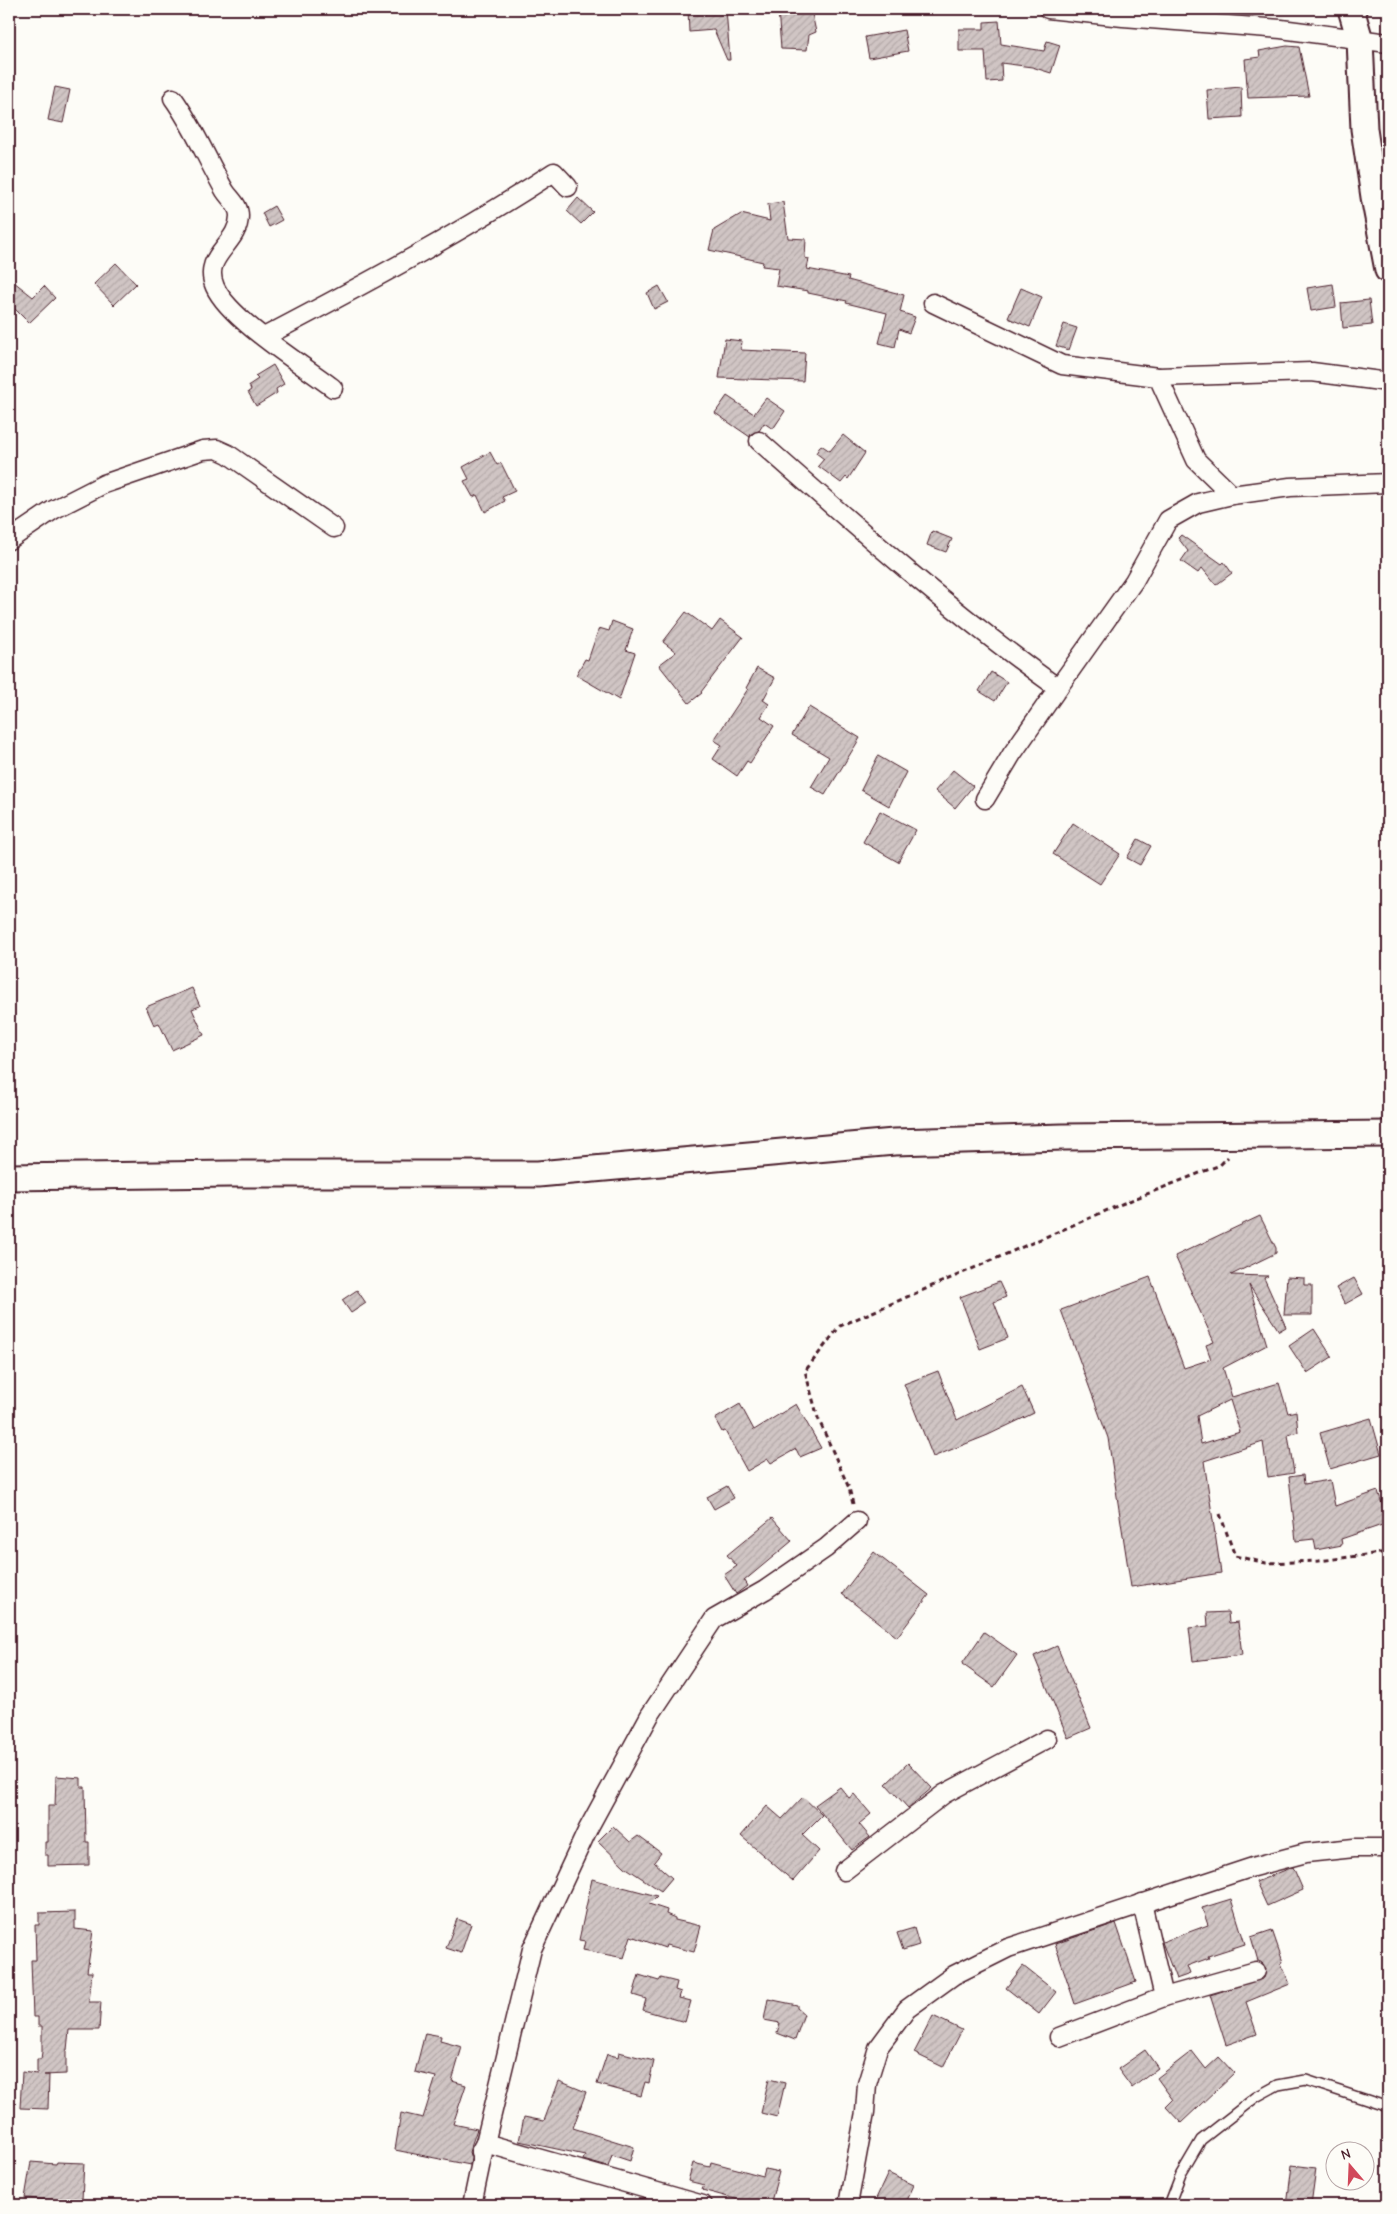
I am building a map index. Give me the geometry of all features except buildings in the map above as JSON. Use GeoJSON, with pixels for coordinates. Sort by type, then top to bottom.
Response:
{"type":"FeatureCollection","features":[{"type":"Feature","properties":{"kind":"street"},"geometry":{"type":"LineString","coordinates":[[1048,9],[1123,17],[1281,29],[1388,43]]}},
{"type":"Feature","properties":{"kind":"street"},"geometry":{"type":"LineString","coordinates":[[1351,9],[1360,40],[1364,129],[1374,197],[1388,270]]}},
{"type":"Feature","properties":{"kind":"street"},"geometry":{"type":"LineString","coordinates":[[173,98],[228,196],[239,208],[239,219],[233,236],[219,253],[211,271],[215,287],[226,305],[264,337],[333,388]]}},
{"type":"Feature","properties":{"kind":"street"},"geometry":{"type":"LineString","coordinates":[[264,337],[426,250],[499,208],[554,172],[568,186]]}},
{"type":"Feature","properties":{"kind":"street"},"geometry":{"type":"LineString","coordinates":[[933,303],[1062,365],[1158,377],[1312,372],[1388,382]]}},
{"type":"Feature","properties":{"kind":"street"},"geometry":{"type":"LineString","coordinates":[[1158,377],[1196,460],[1232,494]]}},
{"type":"Feature","properties":{"kind":"street"},"geometry":{"type":"LineString","coordinates":[[759,441],[860,531],[1002,647],[1058,688]]}},
{"type":"Feature","properties":{"kind":"street"},"geometry":{"type":"LineString","coordinates":[[9,540],[53,510],[104,484],[203,450],[217,449],[228,454],[334,528]]}},
{"type":"Feature","properties":{"kind":"street"},"geometry":{"type":"LineString","coordinates":[[985,798],[1012,754],[1134,581],[1168,520],[1198,503],[1232,494],[1290,487],[1388,483]]}},
{"type":"Feature","properties":{"kind":"street"},"geometry":{"type":"LineString","coordinates":[[9,1177],[230,1174],[538,1174],[894,1142],[1388,1134]]}},
{"type":"Feature","properties":{"kind":"street"},"geometry":{"type":"LineString","coordinates":[[472,2205],[532,1949],[588,1829],[650,1715],[714,1620],[766,1590],[826,1548],[857,1521]]}},
{"type":"Feature","properties":{"kind":"street"},"geometry":{"type":"LineString","coordinates":[[844,1871],[944,1794],[1047,1740]]}},
{"type":"Feature","properties":{"kind":"street"},"geometry":{"type":"LineString","coordinates":[[848,2205],[865,2112],[867,2084],[878,2048],[907,2009],[954,1976],[1008,1948],[1253,1867],[1306,1853],[1354,1848],[1388,1848]]}},
{"type":"Feature","properties":{"kind":"street"},"geometry":{"type":"LineString","coordinates":[[1142,1903],[1164,1997]]}},
{"type":"Feature","properties":{"kind":"street"},"geometry":{"type":"LineString","coordinates":[[1059,2037],[1164,1997],[1256,1971]]}},
{"type":"Feature","properties":{"kind":"street"},"geometry":{"type":"LineString","coordinates":[[470,2173],[485,2143]]}},
{"type":"Feature","properties":{"kind":"street"},"geometry":{"type":"LineString","coordinates":[[485,2143],[667,2201],[703,2205]]}},
{"type":"Feature","properties":{"kind":"lane"},"geometry":{"type":"LineString","coordinates":[[1169,2205],[1181,2174],[1201,2140],[1256,2097],[1278,2085],[1306,2080],[1388,2107]]}},
{"type":"Feature","properties":{"kind":"path"},"geometry":{"type":"LineString","coordinates":[[857,1521],[849,1488],[818,1418],[805,1371],[840,1326],[1124,1203],[1220,1165],[1250,1135]]}},
{"type":"Feature","properties":{"kind":"path"},"geometry":{"type":"LineString","coordinates":[[1220,1514],[1235,1556],[1266,1563],[1320,1562],[1388,1552]]}}]}
